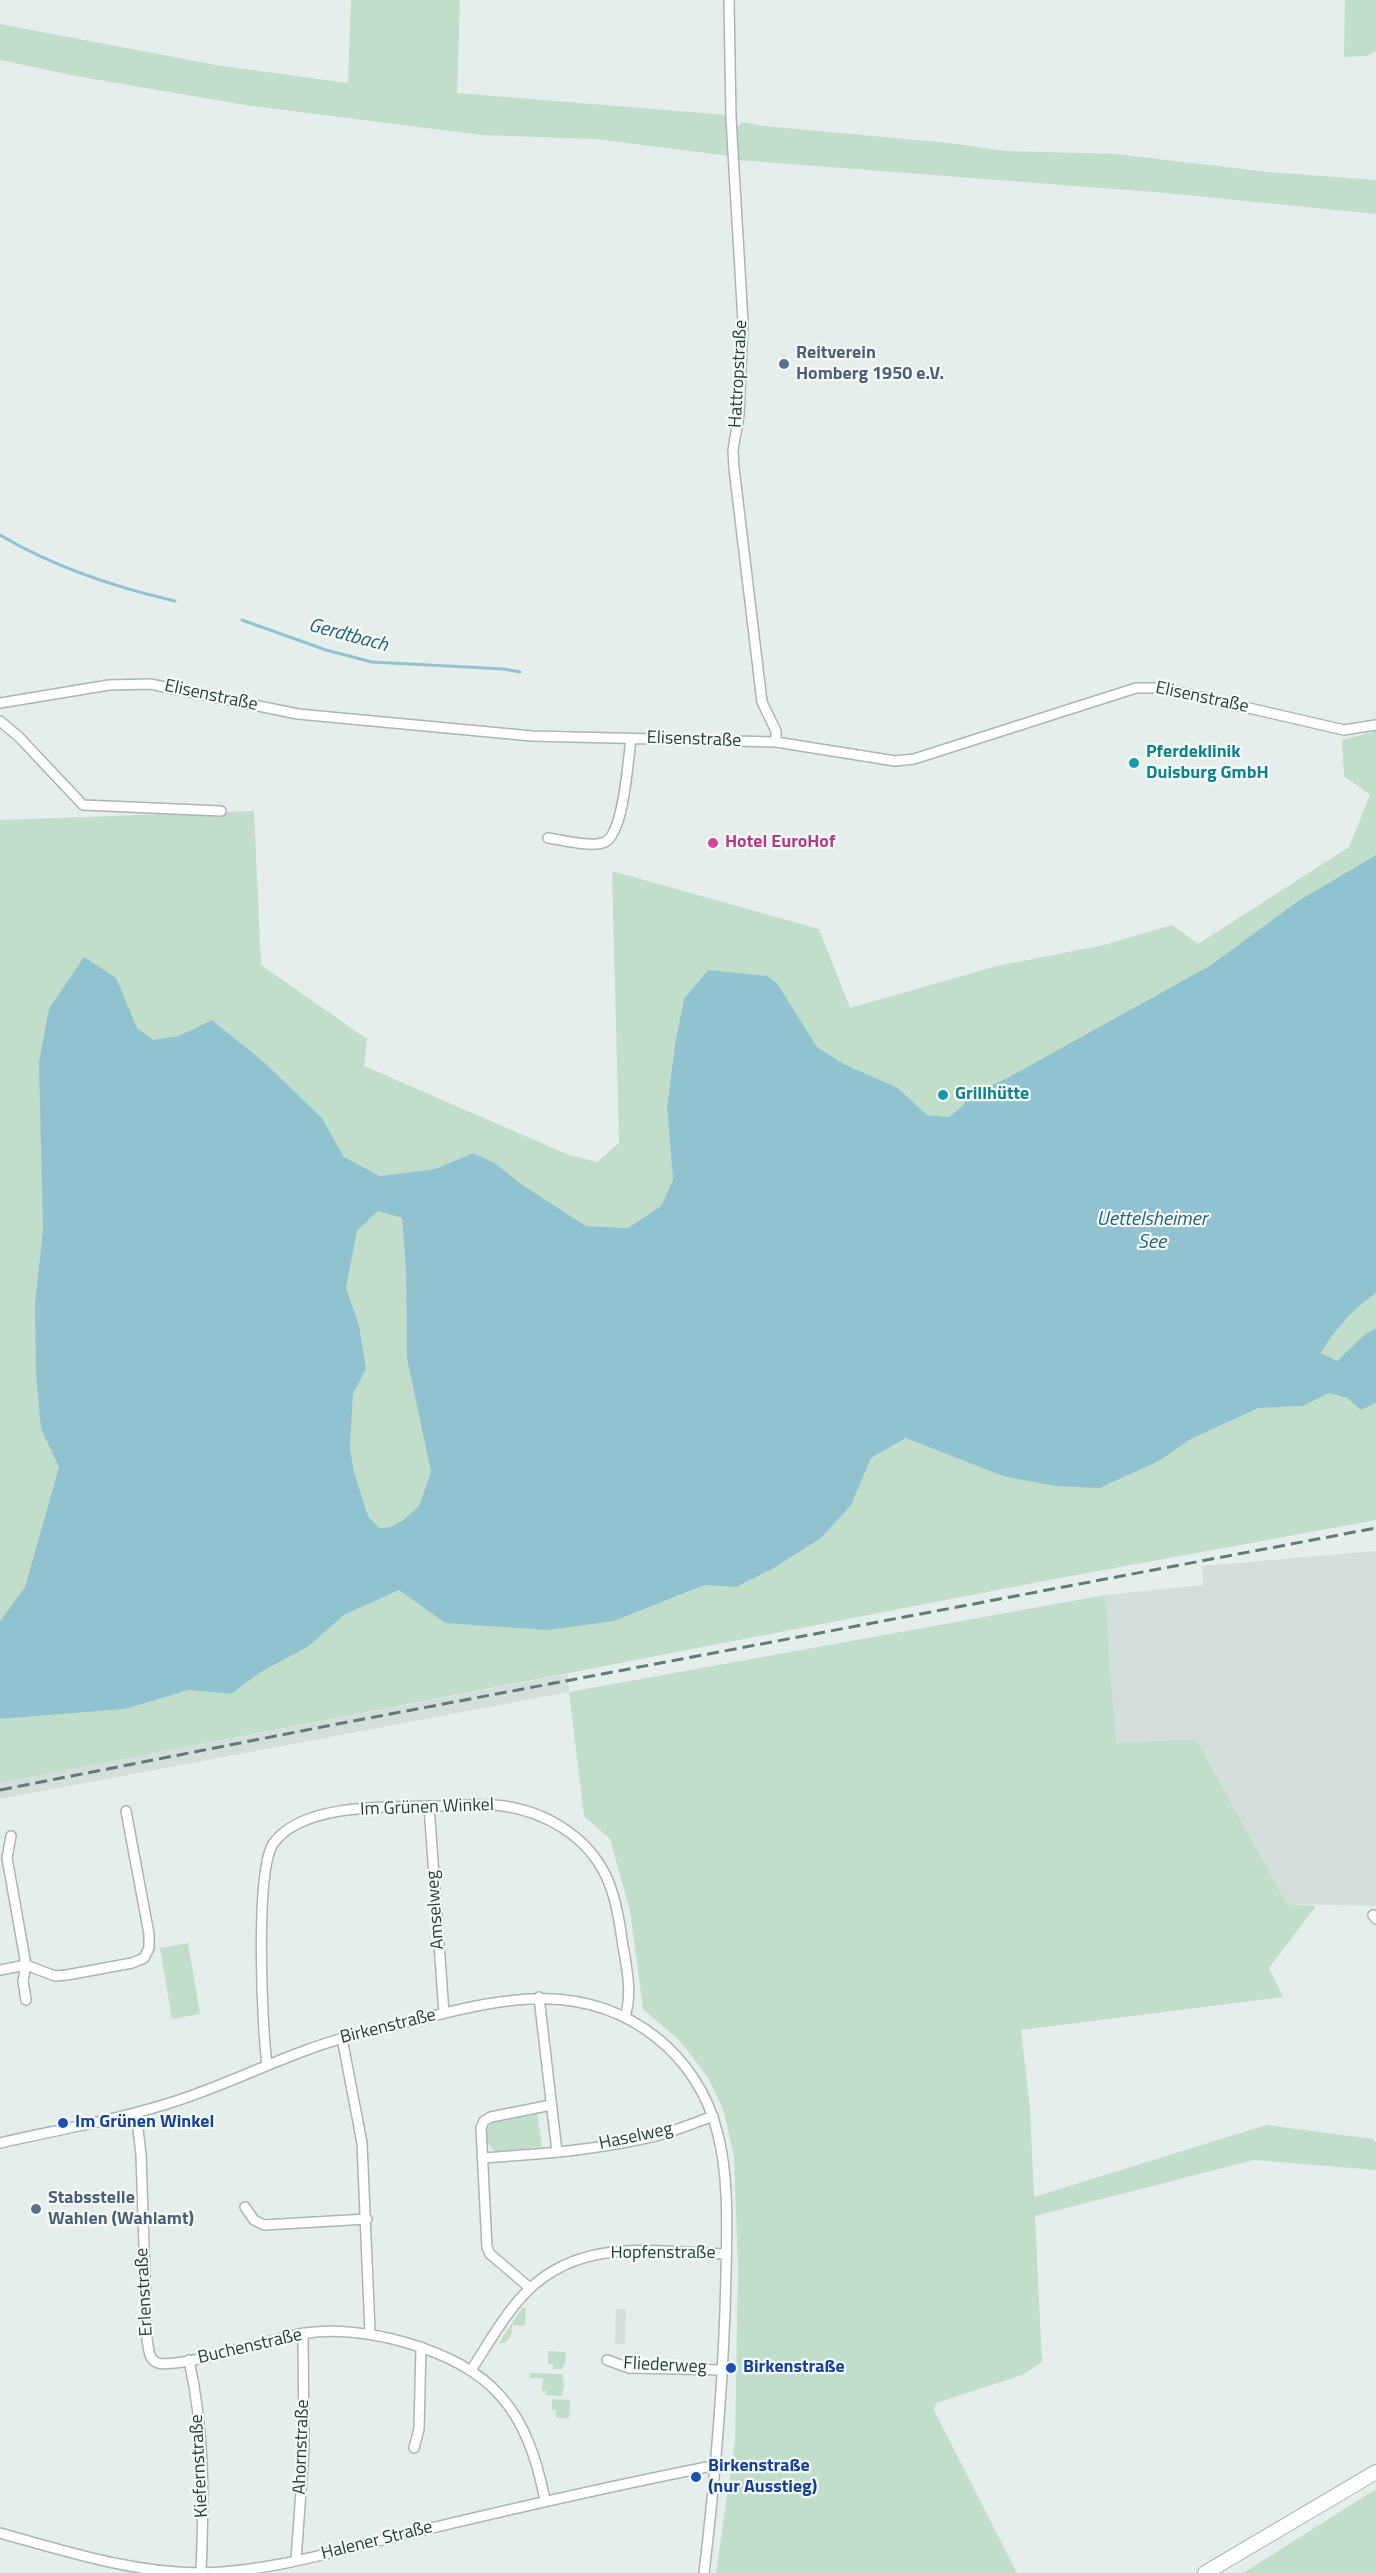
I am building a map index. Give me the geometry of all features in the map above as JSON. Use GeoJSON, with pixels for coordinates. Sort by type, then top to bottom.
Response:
{"type":"FeatureCollection","features":[{"type":"Feature","properties":{"kind":"main road"},"geometry":{"type":"LineString","coordinates":[[1205,2573],[1376,2472]]}},
{"type":"Feature","properties":{"kind":"street","name":"Hattropstraße"},"geometry":{"type":"LineString","coordinates":[[729,0],[731,118],[743,322],[739,415],[733,450],[734,468],[762,702],[776,731],[776,742]]}},
{"type":"Feature","properties":{"kind":"street","name":"Elisenstraße"},"geometry":{"type":"LineString","coordinates":[[0,703],[109,685],[150,684],[298,714],[532,736],[776,742],[886,761],[905,761],[1136,688],[1148,687],[1162,687],[1344,730],[1376,724]]}},
{"type":"Feature","properties":{"kind":"street"},"geometry":{"type":"LineString","coordinates":[[0,721],[20,737],[83,805],[221,811]]}},
{"type":"Feature","properties":{"kind":"street"},"geometry":{"type":"LineString","coordinates":[[548,838],[597,844],[606,842],[612,836],[619,818],[631,739]]}},
{"type":"Feature","properties":{"kind":"street","name":"Im Grünen Winkel"},"geometry":{"type":"LineString","coordinates":[[267,2065],[264,2035],[262,1911],[264,1878],[273,1845],[294,1826],[337,1812],[368,1808],[474,1804],[504,1806],[529,1811],[559,1825],[585,1846],[606,1875],[618,1906],[630,2004],[625,2016]]}},
{"type":"Feature","properties":{"kind":"street","name":"Amselweg"},"geometry":{"type":"LineString","coordinates":[[429,1806],[444,2013]]}},
{"type":"Feature","properties":{"kind":"street"},"geometry":{"type":"LineString","coordinates":[[0,1970],[26,1965],[55,1976],[67,1976],[132,1963],[144,1958],[149,1948],[149,1934],[126,1811]]}},
{"type":"Feature","properties":{"kind":"street"},"geometry":{"type":"LineString","coordinates":[[11,1836],[7,1858],[26,1965],[23,1981],[26,2000]]}},
{"type":"Feature","properties":{"kind":"street"},"geometry":{"type":"LineString","coordinates":[[540,1997],[557,2152]]}},
{"type":"Feature","properties":{"kind":"street","name":"Birkenstraße"},"geometry":{"type":"LineString","coordinates":[[0,2143],[136,2113],[214,2088],[267,2065],[342,2038],[511,1999],[540,1997],[568,1999],[625,2016],[644,2027],[669,2047],[693,2078],[713,2116],[722,2160],[726,2254],[724,2370],[717,2465],[704,2573]]}},
{"type":"Feature","properties":{"kind":"street"},"geometry":{"type":"LineString","coordinates":[[342,2038],[362,2143],[370,2332]]}},
{"type":"Feature","properties":{"kind":"street"},"geometry":{"type":"LineString","coordinates":[[530,2288],[490,2254],[487,2247],[481,2128],[484,2121],[490,2117],[551,2105]]}},
{"type":"Feature","properties":{"kind":"street","name":"Erlenstraße"},"geometry":{"type":"LineString","coordinates":[[136,2113],[141,2154],[147,2340],[150,2358],[154,2362]]}},
{"type":"Feature","properties":{"kind":"street","name":"Haselweg"},"geometry":{"type":"LineString","coordinates":[[482,2158],[557,2152],[657,2136],[713,2116]]}},
{"type":"Feature","properties":{"kind":"street"},"geometry":{"type":"LineString","coordinates":[[245,2207],[254,2220],[264,2225],[367,2219]]}},
{"type":"Feature","properties":{"kind":"street","name":"Hopfenstraße"},"geometry":{"type":"LineString","coordinates":[[472,2370],[517,2302],[530,2288],[560,2266],[582,2257],[617,2251],[726,2254]]}},
{"type":"Feature","properties":{"kind":"street","name":"Buchenstraße"},"geometry":{"type":"LineString","coordinates":[[154,2362],[189,2360],[303,2333],[370,2332],[421,2347],[472,2370],[502,2397],[532,2451],[545,2500]]}},
{"type":"Feature","properties":{"kind":"street","name":"Ahornstraße"},"geometry":{"type":"LineString","coordinates":[[296,2560],[304,2450],[303,2333]]}},
{"type":"Feature","properties":{"kind":"street"},"geometry":{"type":"LineString","coordinates":[[414,2448],[419,2429],[421,2347]]}},
{"type":"Feature","properties":{"kind":"street","name":"Kiefernstraße"},"geometry":{"type":"LineString","coordinates":[[189,2360],[202,2434],[204,2489],[201,2572]]}},
{"type":"Feature","properties":{"kind":"street","name":"Fliederweg"},"geometry":{"type":"LineString","coordinates":[[607,2360],[629,2368],[724,2370]]}},
{"type":"Feature","properties":{"kind":"street","name":"Halener Straße"},"geometry":{"type":"LineString","coordinates":[[0,2534],[131,2567],[167,2571],[252,2571],[545,2500],[717,2465]]}},
{"type":"Feature","properties":{"kind":"shaded area"},"geometry":{"type":"Polygon","coordinates":[[[1376,1551],[1376,1906],[1287,1904],[1196,1739],[1116,1743],[1105,1595],[1203,1585],[1202,1566],[1376,1551]]]}},
{"type":"Feature","properties":{"kind":"shaded area"},"geometry":{"type":"Polygon","coordinates":[[[568,1674],[569,1692],[0,1799],[0,1783],[568,1674]]]}},
{"type":"Feature","properties":{"kind":"shaded area"},"geometry":{"type":"Polygon","coordinates":[[[616,2309],[626,2309],[625,2344],[615,2344],[616,2309]]]}},
{"type":"Feature","properties":{"kind":"green space"},"geometry":{"type":"Polygon","coordinates":[[[351,0],[460,0],[457,93],[727,115],[730,156],[595,139],[481,135],[245,105],[76,76],[0,60],[0,24],[216,65],[348,83],[351,0]]]}},
{"type":"Feature","properties":{"kind":"green space"},"geometry":{"type":"Polygon","coordinates":[[[1345,0],[1376,0],[1376,51],[1367,56],[1344,57],[1345,0]]]}},
{"type":"Feature","properties":{"kind":"green space"},"geometry":{"type":"Polygon","coordinates":[[[742,122],[949,143],[1005,151],[1116,154],[1268,172],[1376,180],[1376,214],[1166,193],[738,160],[735,129],[742,122]]]}},
{"type":"Feature","properties":{"kind":"green space"},"geometry":{"type":"Polygon","coordinates":[[[1376,731],[1376,855],[1298,901],[1211,965],[1009,1077],[971,1095],[949,1117],[927,1115],[898,1088],[844,1064],[817,1047],[777,983],[765,977],[742,975],[730,978],[684,999],[675,1044],[667,1107],[673,1180],[661,1206],[628,1228],[586,1226],[521,1184],[495,1163],[473,1153],[435,1169],[380,1176],[344,1157],[322,1118],[264,1062],[212,1020],[178,1036],[153,1041],[137,1028],[127,1009],[43,1229],[35,1302],[41,1429],[59,1467],[25,1587],[0,1621],[0,820],[254,811],[261,965],[367,1039],[364,1066],[569,1155],[597,1162],[619,1143],[612,871],[819,929],[850,1008],[997,966],[1104,945],[1172,925],[1198,944],[1349,847],[1370,795],[1344,776],[1342,740],[1376,731]]]}},
{"type":"Feature","properties":{"kind":"green space"},"geometry":{"type":"Polygon","coordinates":[[[378,1211],[402,1218],[406,1271],[407,1359],[431,1472],[419,1506],[402,1521],[390,1527],[379,1528],[368,1517],[354,1472],[350,1448],[353,1394],[366,1369],[346,1288],[357,1231],[378,1211]]]}},
{"type":"Feature","properties":{"kind":"green space"},"geometry":{"type":"Polygon","coordinates":[[[1376,1293],[1376,1328],[1365,1334],[1337,1361],[1321,1354],[1345,1320],[1376,1293]]]}},
{"type":"Feature","properties":{"kind":"green space"},"geometry":{"type":"Polygon","coordinates":[[[1329,1393],[1347,1398],[1361,1410],[1376,1403],[1376,1520],[1044,1581],[0,1783],[0,1719],[125,1709],[189,1690],[231,1694],[261,1672],[309,1646],[344,1615],[399,1590],[445,1623],[614,1621],[706,1585],[736,1587],[774,1568],[821,1538],[851,1504],[871,1458],[906,1438],[1100,1488],[1159,1461],[1191,1439],[1260,1408],[1303,1406],[1329,1393]]]}},
{"type":"Feature","properties":{"kind":"green space"},"geometry":{"type":"Polygon","coordinates":[[[1105,1595],[1116,1743],[1196,1739],[1287,1904],[1316,1906],[1269,1968],[1283,1997],[1021,2030],[1030,2108],[1034,2197],[1266,2125],[1373,2139],[1376,2142],[1376,2170],[1254,2160],[1035,2216],[1042,2362],[1022,2375],[936,2403],[934,2410],[1017,2573],[716,2573],[735,2441],[738,2269],[734,2156],[723,2109],[707,2076],[679,2040],[643,2009],[630,1911],[610,1839],[584,1816],[569,1692],[1105,1595]]]}},
{"type":"Feature","properties":{"kind":"green space"},"geometry":{"type":"Polygon","coordinates":[[[188,1943],[200,2014],[172,2019],[160,1948],[188,1943]]]}},
{"type":"Feature","properties":{"kind":"green space"},"geometry":{"type":"Polygon","coordinates":[[[537,2113],[542,2147],[494,2151],[486,2141],[485,2131],[495,2120],[537,2113]]]}},
{"type":"Feature","properties":{"kind":"green space"},"geometry":{"type":"Polygon","coordinates":[[[522,2308],[526,2308],[525,2326],[512,2325],[511,2336],[505,2343],[499,2343],[522,2308]]]}},
{"type":"Feature","properties":{"kind":"green space"},"geometry":{"type":"Polygon","coordinates":[[[548,2351],[566,2352],[565,2364],[561,2369],[553,2369],[553,2364],[548,2364],[548,2351]]]}},
{"type":"Feature","properties":{"kind":"green space"},"geometry":{"type":"Polygon","coordinates":[[[530,2373],[562,2374],[564,2385],[562,2396],[546,2395],[546,2391],[542,2391],[543,2378],[530,2378],[530,2373]]]}},
{"type":"Feature","properties":{"kind":"green space"},"geometry":{"type":"Polygon","coordinates":[[[552,2399],[570,2400],[569,2418],[556,2418],[556,2410],[552,2410],[552,2399]]]}},
{"type":"Feature","properties":{"kind":"green space"},"geometry":{"type":"Polygon","coordinates":[[[1376,2489],[1376,2573],[1243,2573],[1376,2489]]]}},
{"type":"Feature","properties":{"kind":"water","name":"Uettelsheimer See"},"geometry":{"type":"Polygon","coordinates":[[[1376,855],[1376,1293],[1345,1320],[1321,1353],[1337,1361],[1365,1334],[1376,1328],[1376,1403],[1361,1410],[1347,1398],[1329,1393],[1303,1406],[1259,1408],[1191,1439],[1159,1461],[1100,1488],[1055,1486],[1003,1476],[906,1438],[871,1458],[851,1505],[821,1538],[774,1568],[736,1587],[705,1585],[614,1621],[548,1630],[445,1623],[399,1590],[344,1615],[309,1646],[261,1672],[231,1694],[189,1690],[125,1709],[0,1719],[0,1621],[25,1587],[59,1467],[41,1429],[36,1373],[35,1302],[43,1229],[39,1062],[49,1009],[84,957],[116,978],[137,1028],[153,1040],[178,1036],[212,1020],[264,1062],[322,1118],[344,1157],[380,1176],[435,1169],[473,1153],[495,1163],[521,1184],[586,1226],[628,1228],[661,1206],[673,1180],[667,1107],[675,1044],[684,999],[708,970],[767,976],[777,983],[817,1047],[844,1064],[898,1088],[927,1115],[949,1117],[971,1095],[1009,1077],[1211,965],[1298,901],[1376,855]],[[378,1211],[357,1231],[346,1288],[359,1326],[366,1369],[353,1394],[350,1448],[354,1472],[368,1516],[379,1528],[390,1527],[402,1521],[419,1506],[431,1472],[407,1359],[406,1271],[402,1218],[378,1211]]]}},
{"type":"Feature","properties":{"kind":"waterway","name":"Gerdtbach"},"geometry":{"type":"LineString","coordinates":[[0,535],[42,557],[85,575],[175,601]]}},
{"type":"Feature","properties":{"kind":"waterway","name":"Gerdtbach"},"geometry":{"type":"LineString","coordinates":[[242,620],[326,650],[372,662],[504,669],[520,672]]}},
{"type":"Feature","properties":{"kind":"railway"},"geometry":{"type":"LineString","coordinates":[[0,1790],[1376,1528]]}},
{"type":"Feature","properties":{"kind":"place","name":"Reitverein Homberg 1950 e.V."},"geometry":{"type":"Point","coordinates":[784,364]}},
{"type":"Feature","properties":{"kind":"place","name":"Pferdeklinik Duisburg GmbH"},"geometry":{"type":"Point","coordinates":[1134,763]}},
{"type":"Feature","properties":{"kind":"place","name":"Hotel EuroHof"},"geometry":{"type":"Point","coordinates":[713,843]}},
{"type":"Feature","properties":{"kind":"place","name":"Grillhütte"},"geometry":{"type":"Point","coordinates":[943,1095]}},
{"type":"Feature","properties":{"kind":"place","name":"Im Grünen Winkel"},"geometry":{"type":"Point","coordinates":[63,2123]}},
{"type":"Feature","properties":{"kind":"place","name":"Stabsstelle Wahlen (Wahlamt)"},"geometry":{"type":"Point","coordinates":[36,2209]}},
{"type":"Feature","properties":{"kind":"place","name":"Birkenstraße"},"geometry":{"type":"Point","coordinates":[731,2368]}},
{"type":"Feature","properties":{"kind":"place","name":"Birkenstraße (nur Ausstieg)"},"geometry":{"type":"Point","coordinates":[696,2477]}}]}
